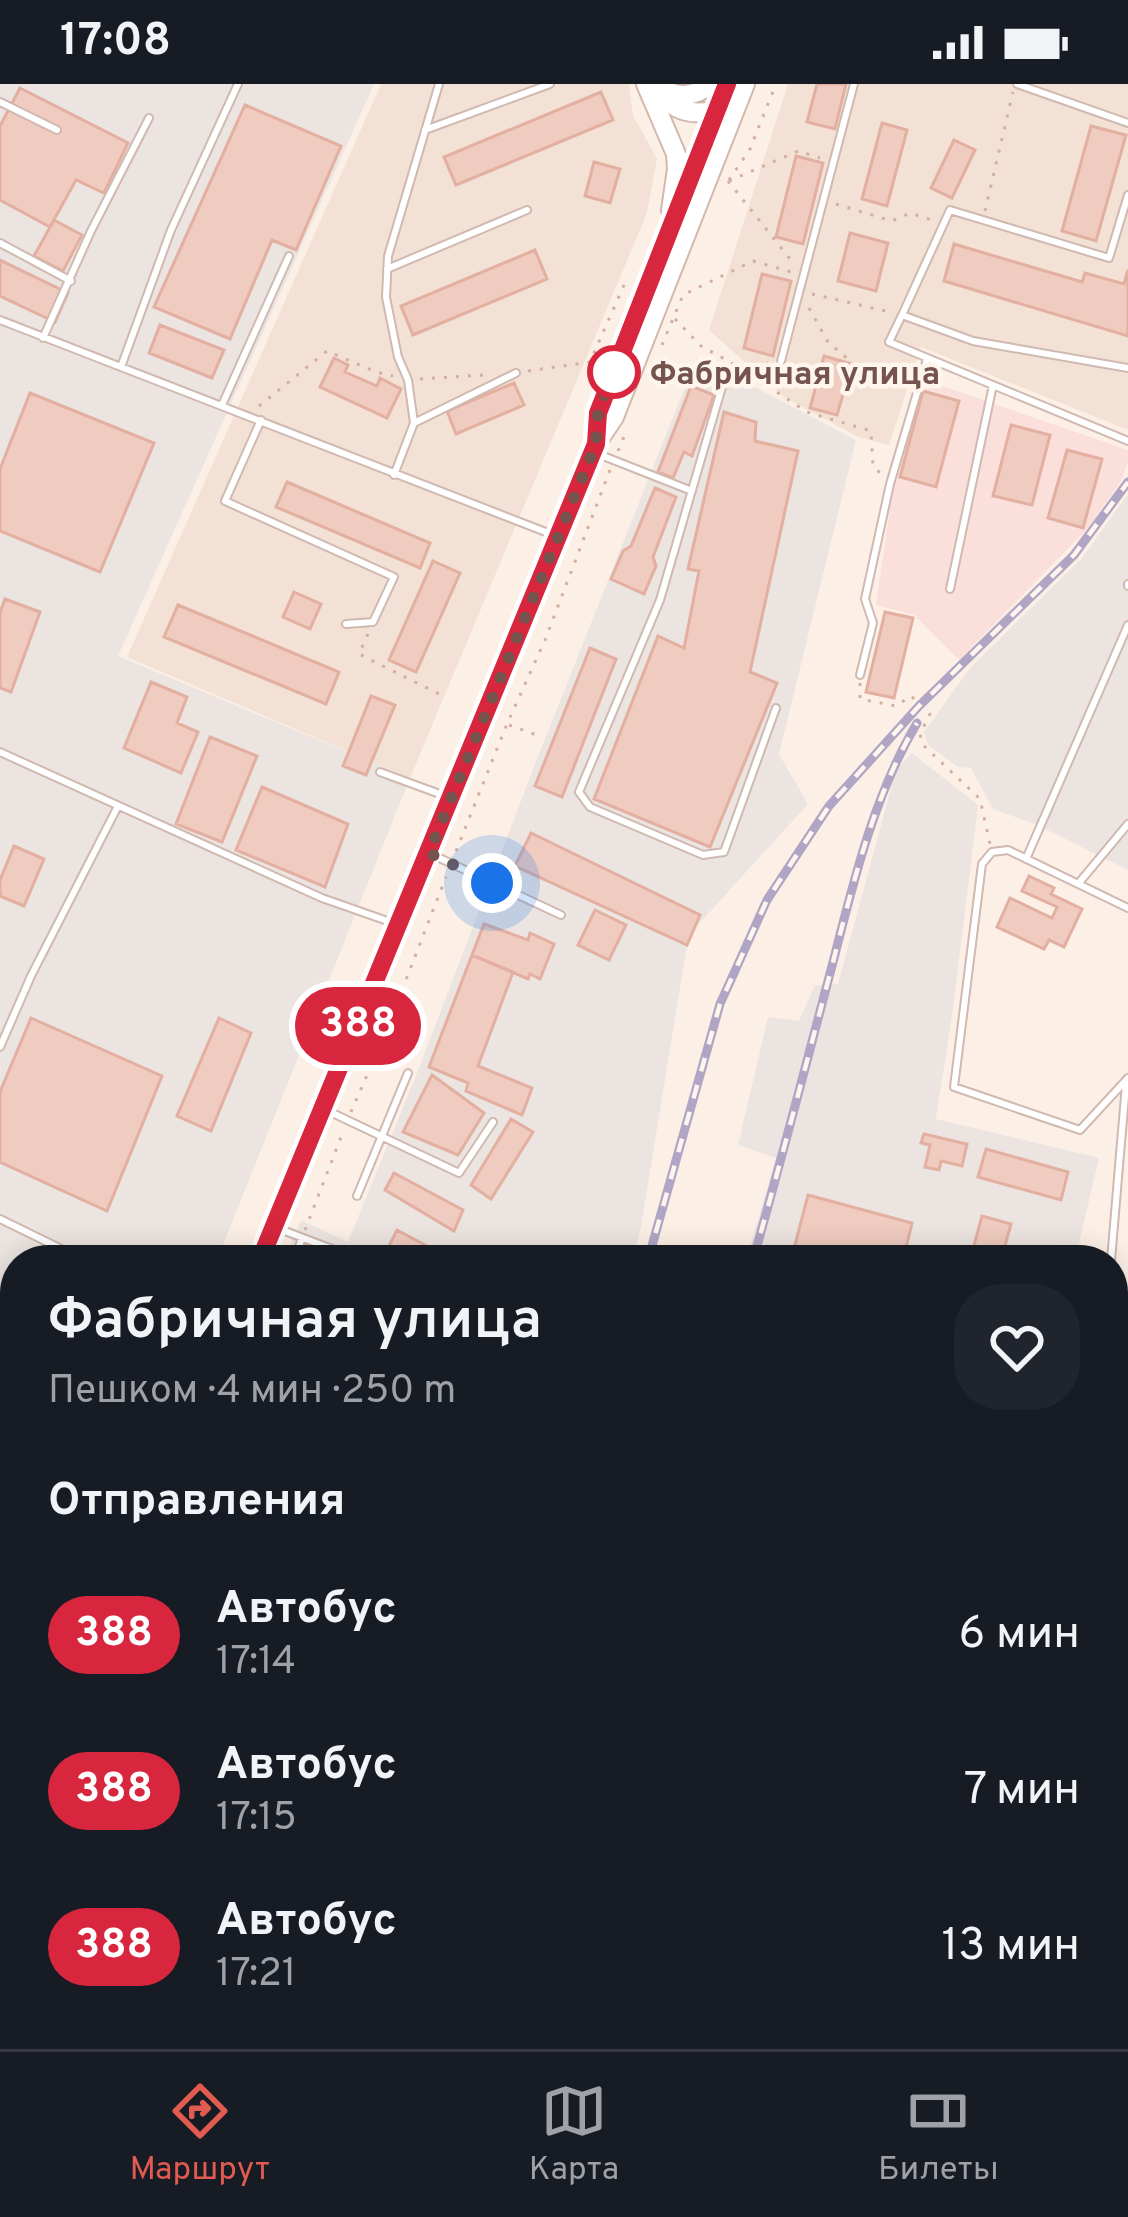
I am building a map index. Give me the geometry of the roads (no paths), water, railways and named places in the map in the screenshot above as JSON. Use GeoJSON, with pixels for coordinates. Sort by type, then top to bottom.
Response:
{"type":"FeatureCollection","features":[{"type":"Feature","properties":{"kind":"main road"},"geometry":{"type":"LineString","coordinates":[[651,84],[687,95],[698,94],[710,84]]}},
{"type":"Feature","properties":{"kind":"main road"},"geometry":{"type":"LineString","coordinates":[[651,84],[668,105],[695,113],[726,109]]}},
{"type":"Feature","properties":{"kind":"main road"},"geometry":{"type":"LineString","coordinates":[[651,84],[676,154],[666,244]]}},
{"type":"Feature","properties":{"kind":"main road"},"geometry":{"type":"LineString","coordinates":[[266,1245],[558,537],[614,417],[726,109],[727,84]]}},
{"type":"Feature","properties":{"kind":"main road"},"geometry":{"type":"LineString","coordinates":[[597,449],[598,413],[666,244],[726,109],[746,84]]}},
{"type":"Feature","properties":{"kind":"lane"},"geometry":{"type":"LineString","coordinates":[[121,367],[171,230],[238,84]]}},
{"type":"Feature","properties":{"kind":"lane"},"geometry":{"type":"LineString","coordinates":[[394,475],[414,423],[386,297],[388,256],[440,84]]}},
{"type":"Feature","properties":{"kind":"lane"},"geometry":{"type":"LineString","coordinates":[[425,130],[550,84]]}},
{"type":"Feature","properties":{"kind":"lane"},"geometry":{"type":"LineString","coordinates":[[781,361],[854,84]]}},
{"type":"Feature","properties":{"kind":"lane"},"geometry":{"type":"LineString","coordinates":[[1016,84],[1128,123]]}},
{"type":"Feature","properties":{"kind":"lane"},"geometry":{"type":"LineString","coordinates":[[0,103],[57,130]]}},
{"type":"Feature","properties":{"kind":"lane"},"geometry":{"type":"LineString","coordinates":[[44,338],[148,118]]}},
{"type":"Feature","properties":{"kind":"lane"},"geometry":{"type":"LineString","coordinates":[[1128,195],[1108,258],[950,210],[889,342],[1128,441]]}},
{"type":"Feature","properties":{"kind":"lane"},"geometry":{"type":"LineString","coordinates":[[387,269],[527,210]]}},
{"type":"Feature","properties":{"kind":"lane"},"geometry":{"type":"LineString","coordinates":[[0,243],[71,281]]}},
{"type":"Feature","properties":{"kind":"lane"},"geometry":{"type":"LineString","coordinates":[[223,405],[289,256]]}},
{"type":"Feature","properties":{"kind":"lane"},"geometry":{"type":"LineString","coordinates":[[902,315],[973,341],[1128,368]]}},
{"type":"Feature","properties":{"kind":"lane"},"geometry":{"type":"LineString","coordinates":[[0,320],[558,537]]}},
{"type":"Feature","properties":{"kind":"lane"},"geometry":{"type":"LineString","coordinates":[[860,676],[873,623],[865,598],[890,484],[927,359]]}},
{"type":"Feature","properties":{"kind":"lane"},"geometry":{"type":"LineString","coordinates":[[859,369],[920,383]]}},
{"type":"Feature","properties":{"kind":"lane"},"geometry":{"type":"LineString","coordinates":[[414,423],[516,373]]}},
{"type":"Feature","properties":{"kind":"lane"},"geometry":{"type":"LineString","coordinates":[[950,589],[993,385]]}},
{"type":"Feature","properties":{"kind":"lane"},"geometry":{"type":"LineString","coordinates":[[722,387],[660,600],[579,792],[590,807],[704,855],[724,851],[776,708]]}},
{"type":"Feature","properties":{"kind":"lane"},"geometry":{"type":"LineString","coordinates":[[261,420],[225,501],[394,577],[373,622],[346,624]]}},
{"type":"Feature","properties":{"kind":"lane"},"geometry":{"type":"LineString","coordinates":[[597,449],[692,491]]}},
{"type":"Feature","properties":{"kind":"lane"},"geometry":{"type":"LineString","coordinates":[[1026,859],[1128,626]]}},
{"type":"Feature","properties":{"kind":"lane"},"geometry":{"type":"LineString","coordinates":[[0,752],[322,898],[399,926]]}},
{"type":"Feature","properties":{"kind":"lane"},"geometry":{"type":"LineString","coordinates":[[380,772],[452,798]]}},
{"type":"Feature","properties":{"kind":"lane"},"geometry":{"type":"LineString","coordinates":[[0,1047],[118,806]]}},
{"type":"Feature","properties":{"kind":"lane"},"geometry":{"type":"LineString","coordinates":[[1078,884],[1128,824]]}},
{"type":"Feature","properties":{"kind":"lane"},"geometry":{"type":"LineString","coordinates":[[1127,1079],[1080,1130],[954,1087],[982,864],[992,852],[1008,850],[1128,908]]}},
{"type":"Feature","properties":{"kind":"lane"},"geometry":{"type":"LineString","coordinates":[[429,853],[561,915]]}},
{"type":"Feature","properties":{"kind":"lane"},"geometry":{"type":"LineString","coordinates":[[357,1196],[408,1073]]}},
{"type":"Feature","properties":{"kind":"lane"},"geometry":{"type":"LineString","coordinates":[[1112,1245],[1127,1079]]}},
{"type":"Feature","properties":{"kind":"lane"},"geometry":{"type":"LineString","coordinates":[[323,1109],[459,1173],[493,1122]]}},
{"type":"Feature","properties":{"kind":"lane"},"geometry":{"type":"LineString","coordinates":[[0,1219],[53,1245]]}},
{"type":"Feature","properties":{"kind":"lane"},"geometry":{"type":"LineString","coordinates":[[274,1227],[321,1245]]}},
{"type":"Feature","properties":{"kind":"lane"},"geometry":{"type":"LineString","coordinates":[[299,1245],[302,1238]]}},
{"type":"Feature","properties":{"kind":"railway"},"geometry":{"type":"LineString","coordinates":[[652,1245],[720,1004],[767,900],[829,806],[919,706],[1074,555],[1128,482]]}},
{"type":"Feature","properties":{"kind":"railway"},"geometry":{"type":"LineString","coordinates":[[757,1245],[866,842],[888,781],[917,723]]}},
{"type":"Feature","properties":{"kind":"place","name":"Фабричная улица"},"geometry":{"type":"Point","coordinates":[614,372]}}]}
